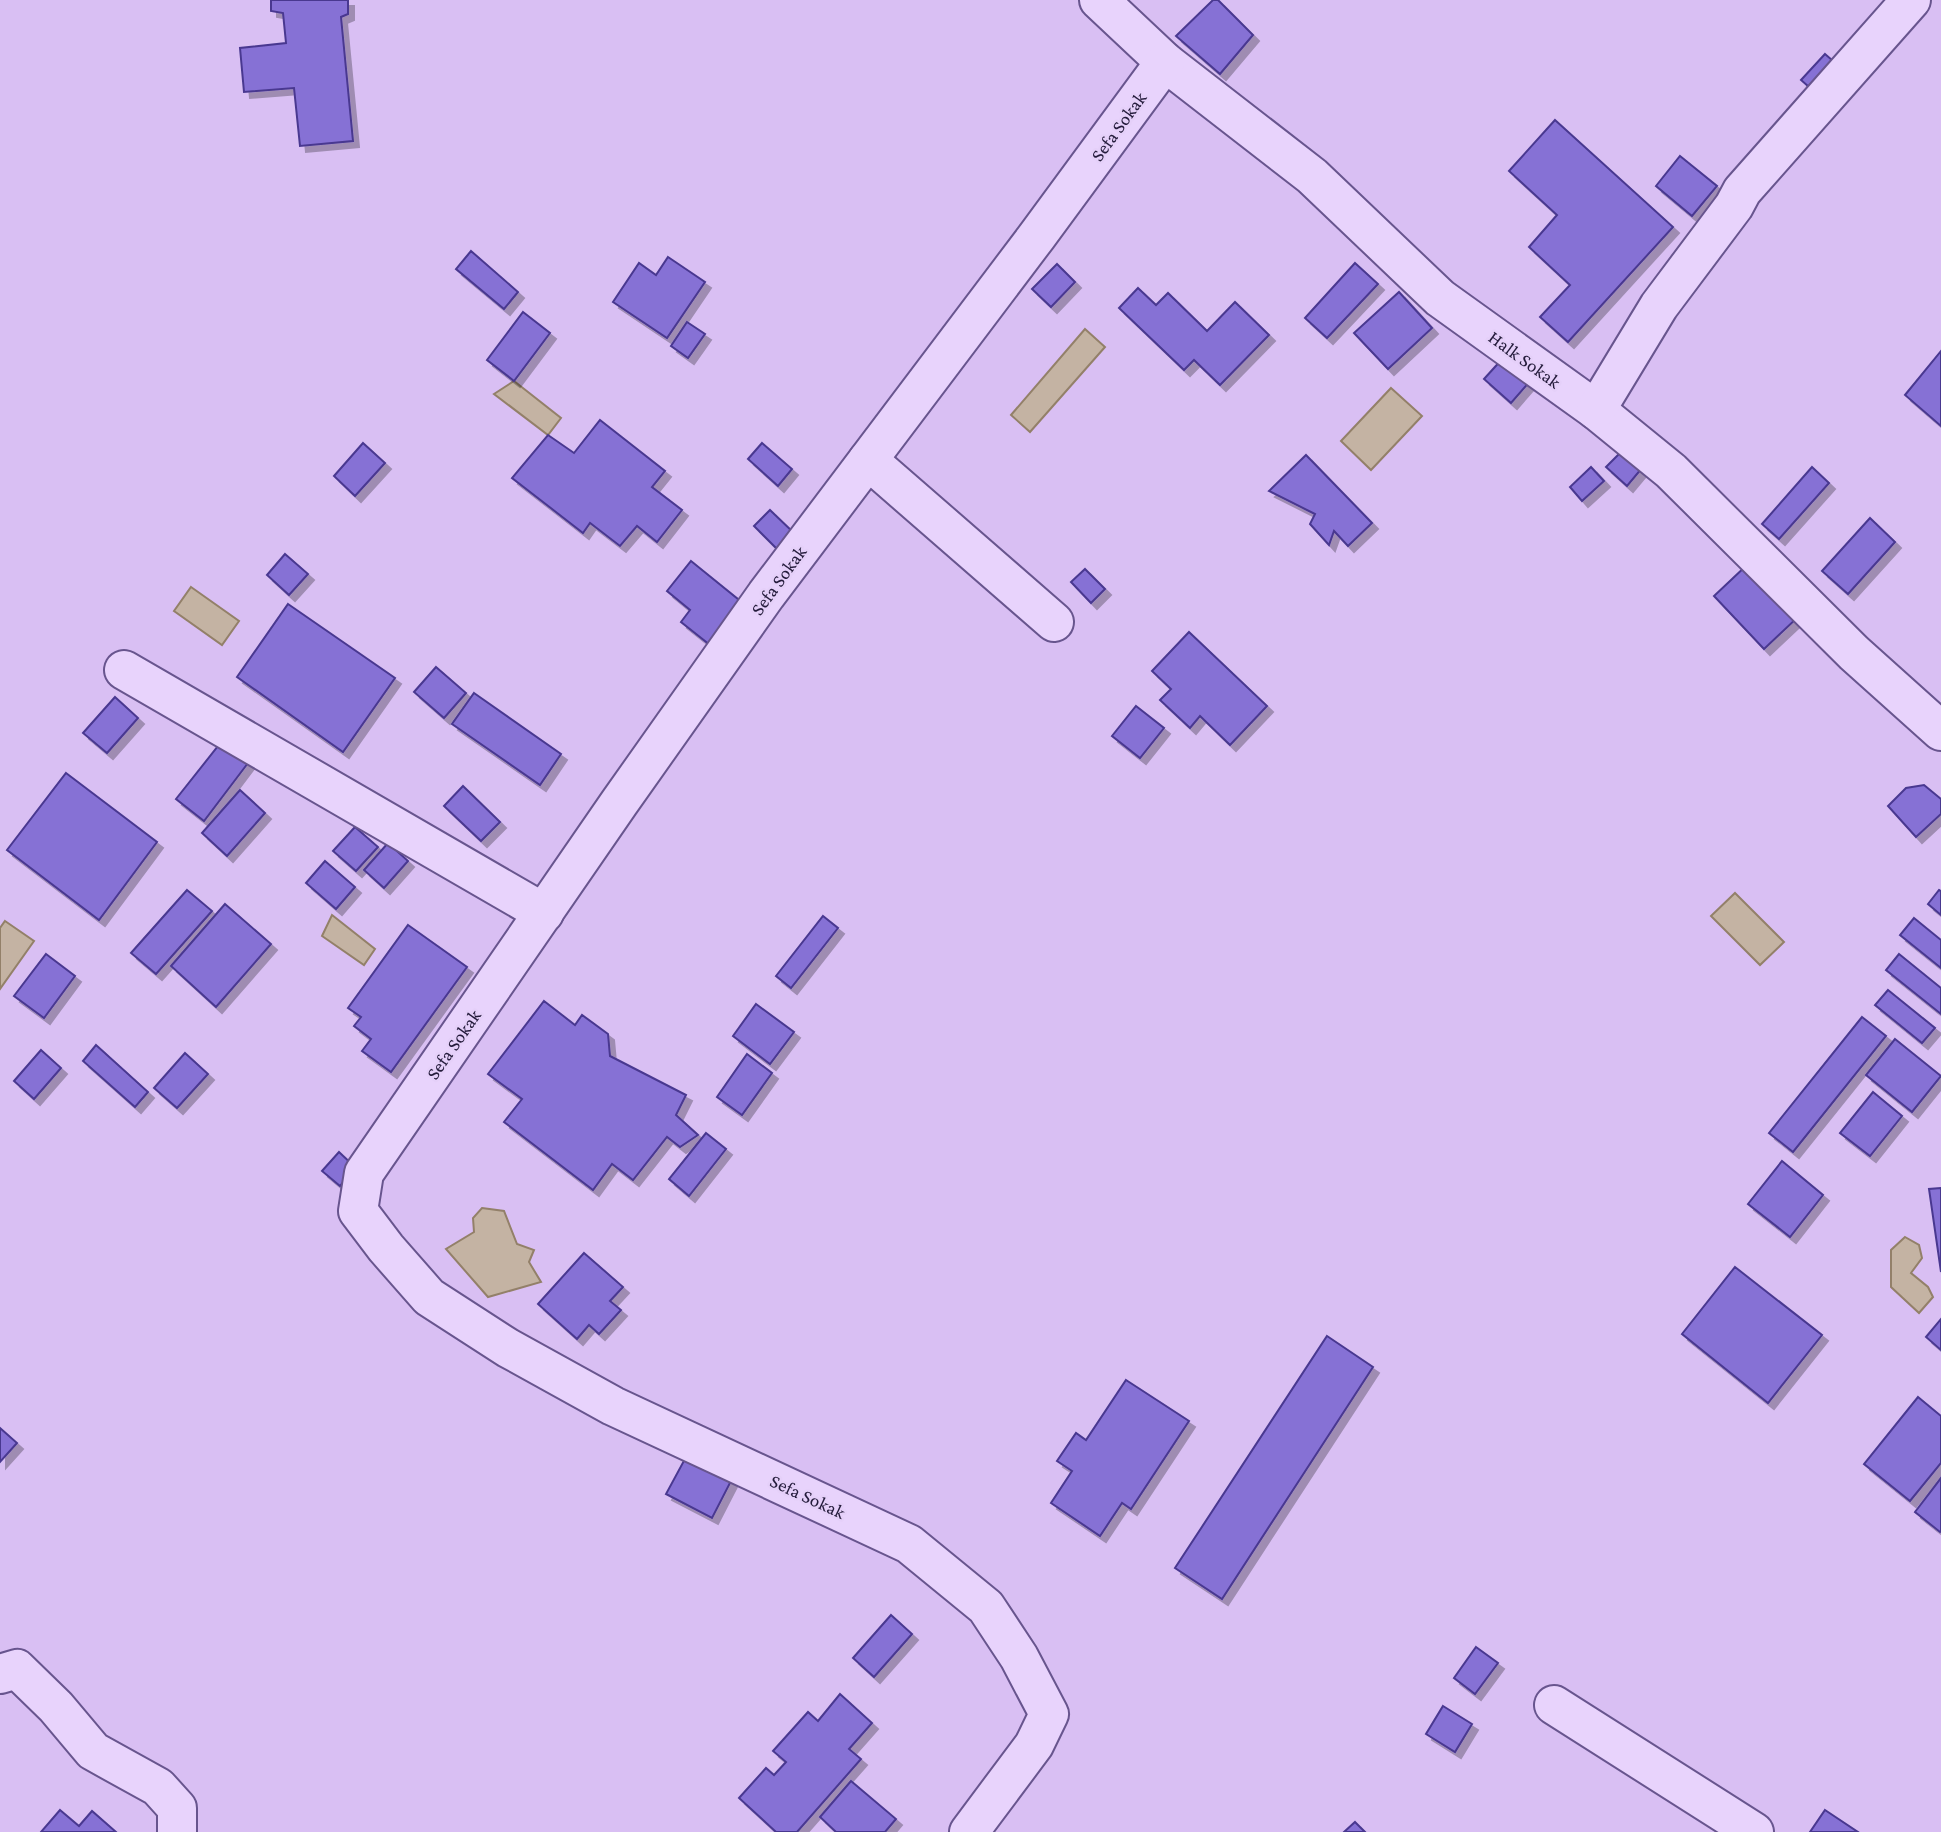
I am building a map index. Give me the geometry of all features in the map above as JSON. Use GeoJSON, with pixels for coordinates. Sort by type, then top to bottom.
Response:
{"type":"FeatureCollection","features":[{"type":"Feature","properties":{"kind":"street","name":"Halk Sokak"},"geometry":{"type":"LineString","coordinates":[[1099,0],[1165,62],[1312,176],[1440,298],[1596,410],[1671,471],[1854,653],[1941,731]]}},
{"type":"Feature","properties":{"kind":"street"},"geometry":{"type":"LineString","coordinates":[[1596,410],[1659,306],[1734,206],[1742,191],[1911,0]]}},
{"type":"Feature","properties":{"kind":"street","name":"Sefa Sokak"},"geometry":{"type":"LineString","coordinates":[[970,1832],[1034,1745],[1049,1714],[1019,1657],[986,1607],[909,1544],[613,1406],[508,1348],[429,1297],[358,1211],[364,1173],[766,595],[1165,62]]}},
{"type":"Feature","properties":{"kind":"street"},"geometry":{"type":"LineString","coordinates":[[868,460],[1054,622]]}},
{"type":"Feature","properties":{"kind":"street"},"geometry":{"type":"LineString","coordinates":[[124,670],[544,913]]}},
{"type":"Feature","properties":{"kind":"street"},"geometry":{"type":"LineString","coordinates":[[0,1674],[17,1669],[56,1707],[93,1751],[158,1787],[177,1808],[177,1832]]}},
{"type":"Feature","properties":{"kind":"street"},"geometry":{"type":"LineString","coordinates":[[1554,1705],[1754,1832]]}},
{"type":"Feature","properties":{"kind":"shaded area"},"geometry":{"type":"Polygon","coordinates":[[[1085,329],[1105,347],[1030,432],[1011,415],[1085,329]]]}},
{"type":"Feature","properties":{"kind":"shaded area"},"geometry":{"type":"Polygon","coordinates":[[[514,381],[561,418],[548,435],[494,394],[514,381]]]}},
{"type":"Feature","properties":{"kind":"shaded area"},"geometry":{"type":"Polygon","coordinates":[[[1391,388],[1422,416],[1371,470],[1341,441],[1391,388]]]}},
{"type":"Feature","properties":{"kind":"shaded area"},"geometry":{"type":"Polygon","coordinates":[[[191,587],[239,621],[222,645],[174,611],[191,587]]]}},
{"type":"Feature","properties":{"kind":"shaded area"},"geometry":{"type":"Polygon","coordinates":[[[1735,893],[1784,942],[1760,965],[1711,916],[1735,893]]]}},
{"type":"Feature","properties":{"kind":"shaded area"},"geometry":{"type":"Polygon","coordinates":[[[332,915],[375,949],[364,965],[322,936],[332,915]]]}},
{"type":"Feature","properties":{"kind":"shaded area"},"geometry":{"type":"Polygon","coordinates":[[[5,921],[34,941],[0,989],[0,928],[5,921]]]}},
{"type":"Feature","properties":{"kind":"shaded area"},"geometry":{"type":"Polygon","coordinates":[[[482,1208],[504,1211],[517,1244],[534,1250],[529,1262],[541,1282],[488,1297],[446,1249],[474,1232],[473,1218],[482,1208]]]}},
{"type":"Feature","properties":{"kind":"shaded area"},"geometry":{"type":"Polygon","coordinates":[[[1905,1237],[1919,1245],[1922,1258],[1911,1273],[1928,1287],[1933,1297],[1919,1313],[1891,1287],[1891,1250],[1905,1237]]]}},
{"type":"Feature","properties":{"kind":"building"},"geometry":{"type":"Polygon","coordinates":[[[271,0],[348,0],[348,14],[341,17],[353,141],[300,146],[294,88],[244,92],[240,48],[286,43],[283,13],[271,11],[271,0]]]}},
{"type":"Feature","properties":{"kind":"building"},"geometry":{"type":"Polygon","coordinates":[[[1213,0],[1218,0],[1253,35],[1220,74],[1176,36],[1213,0]]]}},
{"type":"Feature","properties":{"kind":"building"},"geometry":{"type":"Polygon","coordinates":[[[1825,54],[1840,67],[1817,94],[1801,80],[1825,54]]]}},
{"type":"Feature","properties":{"kind":"building"},"geometry":{"type":"Polygon","coordinates":[[[1555,120],[1673,227],[1568,342],[1540,317],[1570,285],[1529,247],[1557,215],[1509,171],[1555,120]]]}},
{"type":"Feature","properties":{"kind":"building"},"geometry":{"type":"Polygon","coordinates":[[[1680,156],[1717,186],[1692,216],[1656,186],[1680,156]]]}},
{"type":"Feature","properties":{"kind":"building"},"geometry":{"type":"Polygon","coordinates":[[[471,251],[518,292],[504,309],[456,269],[471,251]]]}},
{"type":"Feature","properties":{"kind":"building"},"geometry":{"type":"Polygon","coordinates":[[[668,257],[705,282],[667,338],[613,302],[639,263],[656,275],[668,257]]]}},
{"type":"Feature","properties":{"kind":"building"},"geometry":{"type":"Polygon","coordinates":[[[1355,263],[1378,284],[1327,338],[1305,318],[1355,263]]]}},
{"type":"Feature","properties":{"kind":"building"},"geometry":{"type":"Polygon","coordinates":[[[1057,264],[1075,282],[1051,307],[1032,289],[1057,264]]]}},
{"type":"Feature","properties":{"kind":"building"},"geometry":{"type":"Polygon","coordinates":[[[1138,288],[1156,305],[1168,293],[1207,331],[1235,302],[1269,335],[1220,385],[1194,360],[1184,370],[1119,308],[1138,288]]]}},
{"type":"Feature","properties":{"kind":"building"},"geometry":{"type":"Polygon","coordinates":[[[1399,292],[1432,328],[1388,369],[1354,333],[1399,292]]]}},
{"type":"Feature","properties":{"kind":"building"},"geometry":{"type":"Polygon","coordinates":[[[523,312],[550,333],[514,381],[487,360],[523,312]]]}},
{"type":"Feature","properties":{"kind":"building"},"geometry":{"type":"Polygon","coordinates":[[[687,322],[705,334],[688,358],[671,346],[687,322]]]}},
{"type":"Feature","properties":{"kind":"building"},"geometry":{"type":"Polygon","coordinates":[[[1941,351],[1941,426],[1905,395],[1941,351]]]}},
{"type":"Feature","properties":{"kind":"building"},"geometry":{"type":"Polygon","coordinates":[[[1504,357],[1531,380],[1511,403],[1484,379],[1504,357]]]}},
{"type":"Feature","properties":{"kind":"building"},"geometry":{"type":"Polygon","coordinates":[[[600,420],[665,471],[652,487],[682,510],[657,542],[637,526],[620,546],[590,523],[583,533],[512,478],[548,435],[574,453],[600,420]]]}},
{"type":"Feature","properties":{"kind":"building"},"geometry":{"type":"Polygon","coordinates":[[[363,443],[385,463],[355,496],[334,476],[363,443]]]}},
{"type":"Feature","properties":{"kind":"building"},"geometry":{"type":"Polygon","coordinates":[[[762,443],[792,469],[778,486],[748,459],[762,443]]]}},
{"type":"Feature","properties":{"kind":"building"},"geometry":{"type":"Polygon","coordinates":[[[1623,450],[1642,468],[1627,486],[1606,467],[1623,450]]]}},
{"type":"Feature","properties":{"kind":"building"},"geometry":{"type":"Polygon","coordinates":[[[1306,455],[1372,523],[1348,546],[1334,531],[1329,545],[1310,524],[1315,514],[1269,491],[1306,455]]]}},
{"type":"Feature","properties":{"kind":"building"},"geometry":{"type":"Polygon","coordinates":[[[1591,467],[1604,481],[1582,501],[1570,487],[1591,467]]]}},
{"type":"Feature","properties":{"kind":"building"},"geometry":{"type":"Polygon","coordinates":[[[1812,467],[1829,483],[1779,539],[1762,524],[1812,467]]]}},
{"type":"Feature","properties":{"kind":"building"},"geometry":{"type":"Polygon","coordinates":[[[770,510],[795,534],[779,551],[754,526],[770,510]]]}},
{"type":"Feature","properties":{"kind":"building"},"geometry":{"type":"Polygon","coordinates":[[[1870,518],[1895,542],[1848,594],[1822,571],[1870,518]]]}},
{"type":"Feature","properties":{"kind":"building"},"geometry":{"type":"Polygon","coordinates":[[[285,554],[308,574],[289,595],[267,575],[285,554]]]}},
{"type":"Feature","properties":{"kind":"building"},"geometry":{"type":"Polygon","coordinates":[[[691,561],[744,604],[710,645],[681,622],[690,610],[667,591],[691,561]]]}},
{"type":"Feature","properties":{"kind":"building"},"geometry":{"type":"Polygon","coordinates":[[[1748,564],[1798,617],[1764,649],[1714,596],[1748,564]]]}},
{"type":"Feature","properties":{"kind":"building"},"geometry":{"type":"Polygon","coordinates":[[[1085,569],[1105,589],[1091,603],[1071,582],[1085,569]]]}},
{"type":"Feature","properties":{"kind":"building"},"geometry":{"type":"Polygon","coordinates":[[[288,604],[395,678],[343,752],[237,677],[288,604]]]}},
{"type":"Feature","properties":{"kind":"building"},"geometry":{"type":"Polygon","coordinates":[[[1189,632],[1267,706],[1230,745],[1200,716],[1190,728],[1160,700],[1171,689],[1152,671],[1189,632]]]}},
{"type":"Feature","properties":{"kind":"building"},"geometry":{"type":"Polygon","coordinates":[[[436,667],[466,693],[444,718],[414,692],[436,667]]]}},
{"type":"Feature","properties":{"kind":"building"},"geometry":{"type":"Polygon","coordinates":[[[474,693],[561,754],[540,785],[452,724],[474,693]]]}},
{"type":"Feature","properties":{"kind":"building"},"geometry":{"type":"Polygon","coordinates":[[[115,697],[138,718],[107,753],[83,733],[115,697]]]}},
{"type":"Feature","properties":{"kind":"building"},"geometry":{"type":"Polygon","coordinates":[[[1136,706],[1164,728],[1140,758],[1112,736],[1136,706]]]}},
{"type":"Feature","properties":{"kind":"building"},"geometry":{"type":"Polygon","coordinates":[[[222,741],[248,763],[204,821],[176,799],[222,741]]]}},
{"type":"Feature","properties":{"kind":"building"},"geometry":{"type":"Polygon","coordinates":[[[66,773],[157,842],[99,920],[7,850],[66,773]]]}},
{"type":"Feature","properties":{"kind":"building"},"geometry":{"type":"Polygon","coordinates":[[[1924,785],[1941,799],[1941,814],[1916,837],[1888,806],[1906,788],[1924,785]]]}},
{"type":"Feature","properties":{"kind":"building"},"geometry":{"type":"Polygon","coordinates":[[[463,786],[500,822],[481,841],[444,806],[463,786]]]}},
{"type":"Feature","properties":{"kind":"building"},"geometry":{"type":"Polygon","coordinates":[[[240,790],[265,813],[227,856],[202,833],[240,790]]]}},
{"type":"Feature","properties":{"kind":"building"},"geometry":{"type":"Polygon","coordinates":[[[355,827],[378,847],[356,871],[333,851],[355,827]]]}},
{"type":"Feature","properties":{"kind":"building"},"geometry":{"type":"Polygon","coordinates":[[[388,843],[408,861],[384,888],[364,870],[388,843]]]}},
{"type":"Feature","properties":{"kind":"building"},"geometry":{"type":"Polygon","coordinates":[[[325,861],[355,887],[336,909],[306,883],[325,861]]]}},
{"type":"Feature","properties":{"kind":"building"},"geometry":{"type":"Polygon","coordinates":[[[187,890],[212,911],[156,974],[131,953],[187,890]]]}},
{"type":"Feature","properties":{"kind":"building"},"geometry":{"type":"Polygon","coordinates":[[[1939,890],[1941,891],[1941,915],[1928,904],[1939,890]]]}},
{"type":"Feature","properties":{"kind":"building"},"geometry":{"type":"Polygon","coordinates":[[[225,904],[271,944],[216,1007],[171,966],[225,904]]]}},
{"type":"Feature","properties":{"kind":"building"},"geometry":{"type":"Polygon","coordinates":[[[823,916],[838,928],[791,988],[776,976],[823,916]]]}},
{"type":"Feature","properties":{"kind":"building"},"geometry":{"type":"Polygon","coordinates":[[[1914,918],[1941,940],[1941,968],[1900,935],[1914,918]]]}},
{"type":"Feature","properties":{"kind":"building"},"geometry":{"type":"Polygon","coordinates":[[[408,925],[467,967],[391,1072],[362,1051],[371,1039],[354,1026],[361,1017],[348,1008],[408,925]]]}},
{"type":"Feature","properties":{"kind":"building"},"geometry":{"type":"Polygon","coordinates":[[[46,954],[75,976],[44,1018],[14,996],[46,954]]]}},
{"type":"Feature","properties":{"kind":"building"},"geometry":{"type":"Polygon","coordinates":[[[1899,954],[1941,988],[1941,1014],[1886,970],[1899,954]]]}},
{"type":"Feature","properties":{"kind":"building"},"geometry":{"type":"Polygon","coordinates":[[[1888,990],[1935,1028],[1922,1043],[1875,1005],[1888,990]]]}},
{"type":"Feature","properties":{"kind":"building"},"geometry":{"type":"Polygon","coordinates":[[[544,1001],[575,1025],[582,1015],[608,1034],[610,1056],[686,1095],[676,1115],[698,1135],[680,1147],[667,1137],[633,1180],[612,1164],[593,1190],[504,1122],[522,1099],[488,1074],[544,1001]]]}},
{"type":"Feature","properties":{"kind":"building"},"geometry":{"type":"Polygon","coordinates":[[[756,1004],[794,1032],[770,1064],[733,1036],[756,1004]]]}},
{"type":"Feature","properties":{"kind":"building"},"geometry":{"type":"Polygon","coordinates":[[[1862,1017],[1886,1036],[1793,1152],[1769,1133],[1862,1017]]]}},
{"type":"Feature","properties":{"kind":"building"},"geometry":{"type":"Polygon","coordinates":[[[1895,1039],[1941,1076],[1912,1112],[1866,1075],[1895,1039]]]}},
{"type":"Feature","properties":{"kind":"building"},"geometry":{"type":"Polygon","coordinates":[[[96,1045],[148,1092],[135,1107],[83,1061],[96,1045]]]}},
{"type":"Feature","properties":{"kind":"building"},"geometry":{"type":"Polygon","coordinates":[[[41,1050],[61,1068],[34,1099],[14,1081],[41,1050]]]}},
{"type":"Feature","properties":{"kind":"building"},"geometry":{"type":"Polygon","coordinates":[[[185,1053],[208,1074],[177,1108],[154,1088],[185,1053]]]}},
{"type":"Feature","properties":{"kind":"building"},"geometry":{"type":"Polygon","coordinates":[[[747,1054],[772,1073],[742,1115],[717,1097],[747,1054]]]}},
{"type":"Feature","properties":{"kind":"building"},"geometry":{"type":"Polygon","coordinates":[[[1873,1092],[1902,1116],[1870,1156],[1840,1133],[1873,1092]]]}},
{"type":"Feature","properties":{"kind":"building"},"geometry":{"type":"Polygon","coordinates":[[[706,1133],[726,1149],[689,1196],[669,1179],[706,1133]]]}},
{"type":"Feature","properties":{"kind":"building"},"geometry":{"type":"Polygon","coordinates":[[[339,1152],[356,1168],[340,1186],[322,1171],[339,1152]]]}},
{"type":"Feature","properties":{"kind":"building"},"geometry":{"type":"Polygon","coordinates":[[[1782,1161],[1823,1195],[1790,1237],[1748,1204],[1782,1161]]]}},
{"type":"Feature","properties":{"kind":"building"},"geometry":{"type":"Polygon","coordinates":[[[1941,1188],[1941,1272],[1929,1189],[1941,1188]]]}},
{"type":"Feature","properties":{"kind":"building"},"geometry":{"type":"Polygon","coordinates":[[[584,1253],[623,1287],[610,1301],[621,1310],[599,1334],[589,1325],[577,1339],[538,1304],[584,1253]]]}},
{"type":"Feature","properties":{"kind":"building"},"geometry":{"type":"Polygon","coordinates":[[[1735,1267],[1822,1335],[1768,1403],[1682,1334],[1735,1267]]]}},
{"type":"Feature","properties":{"kind":"building"},"geometry":{"type":"Polygon","coordinates":[[[1941,1319],[1941,1350],[1926,1337],[1941,1319]]]}},
{"type":"Feature","properties":{"kind":"building"},"geometry":{"type":"Polygon","coordinates":[[[1327,1336],[1373,1367],[1222,1599],[1175,1568],[1327,1336]]]}},
{"type":"Feature","properties":{"kind":"building"},"geometry":{"type":"Polygon","coordinates":[[[1126,1380],[1189,1421],[1131,1509],[1122,1503],[1100,1536],[1051,1503],[1072,1471],[1057,1461],[1076,1433],[1086,1440],[1126,1380]]]}},
{"type":"Feature","properties":{"kind":"building"},"geometry":{"type":"Polygon","coordinates":[[[1918,1397],[1941,1416],[1941,1463],[1910,1501],[1864,1464],[1918,1397]]]}},
{"type":"Feature","properties":{"kind":"building"},"geometry":{"type":"Polygon","coordinates":[[[0,1428],[17,1443],[0,1462],[0,1428]]]}},
{"type":"Feature","properties":{"kind":"building"},"geometry":{"type":"Polygon","coordinates":[[[686,1457],[731,1481],[712,1518],[666,1494],[686,1457]]]}},
{"type":"Feature","properties":{"kind":"building"},"geometry":{"type":"Polygon","coordinates":[[[1941,1478],[1941,1531],[1940,1532],[1915,1512],[1941,1478]]]}},
{"type":"Feature","properties":{"kind":"building"},"geometry":{"type":"Polygon","coordinates":[[[891,1615],[912,1634],[874,1677],[853,1658],[891,1615]]]}},
{"type":"Feature","properties":{"kind":"building"},"geometry":{"type":"Polygon","coordinates":[[[1476,1647],[1498,1663],[1475,1694],[1454,1678],[1476,1647]]]}},
{"type":"Feature","properties":{"kind":"building"},"geometry":{"type":"Polygon","coordinates":[[[840,1694],[872,1723],[849,1749],[861,1759],[797,1832],[776,1832],[739,1798],[766,1768],[774,1775],[786,1762],[773,1751],[808,1712],[818,1721],[840,1694]]]}},
{"type":"Feature","properties":{"kind":"building"},"geometry":{"type":"Polygon","coordinates":[[[1443,1706],[1472,1724],[1455,1752],[1426,1734],[1443,1706]]]}},
{"type":"Feature","properties":{"kind":"building"},"geometry":{"type":"Polygon","coordinates":[[[851,1781],[896,1819],[885,1832],[836,1832],[820,1817],[851,1781]]]}},
{"type":"Feature","properties":{"kind":"building"},"geometry":{"type":"Polygon","coordinates":[[[60,1810],[79,1826],[92,1811],[116,1832],[41,1832],[60,1810]]]}},
{"type":"Feature","properties":{"kind":"building"},"geometry":{"type":"Polygon","coordinates":[[[1825,1810],[1858,1832],[1810,1832],[1825,1810]]]}},
{"type":"Feature","properties":{"kind":"building"},"geometry":{"type":"Polygon","coordinates":[[[1355,1822],[1365,1832],[1344,1832],[1355,1822]]]}}]}
